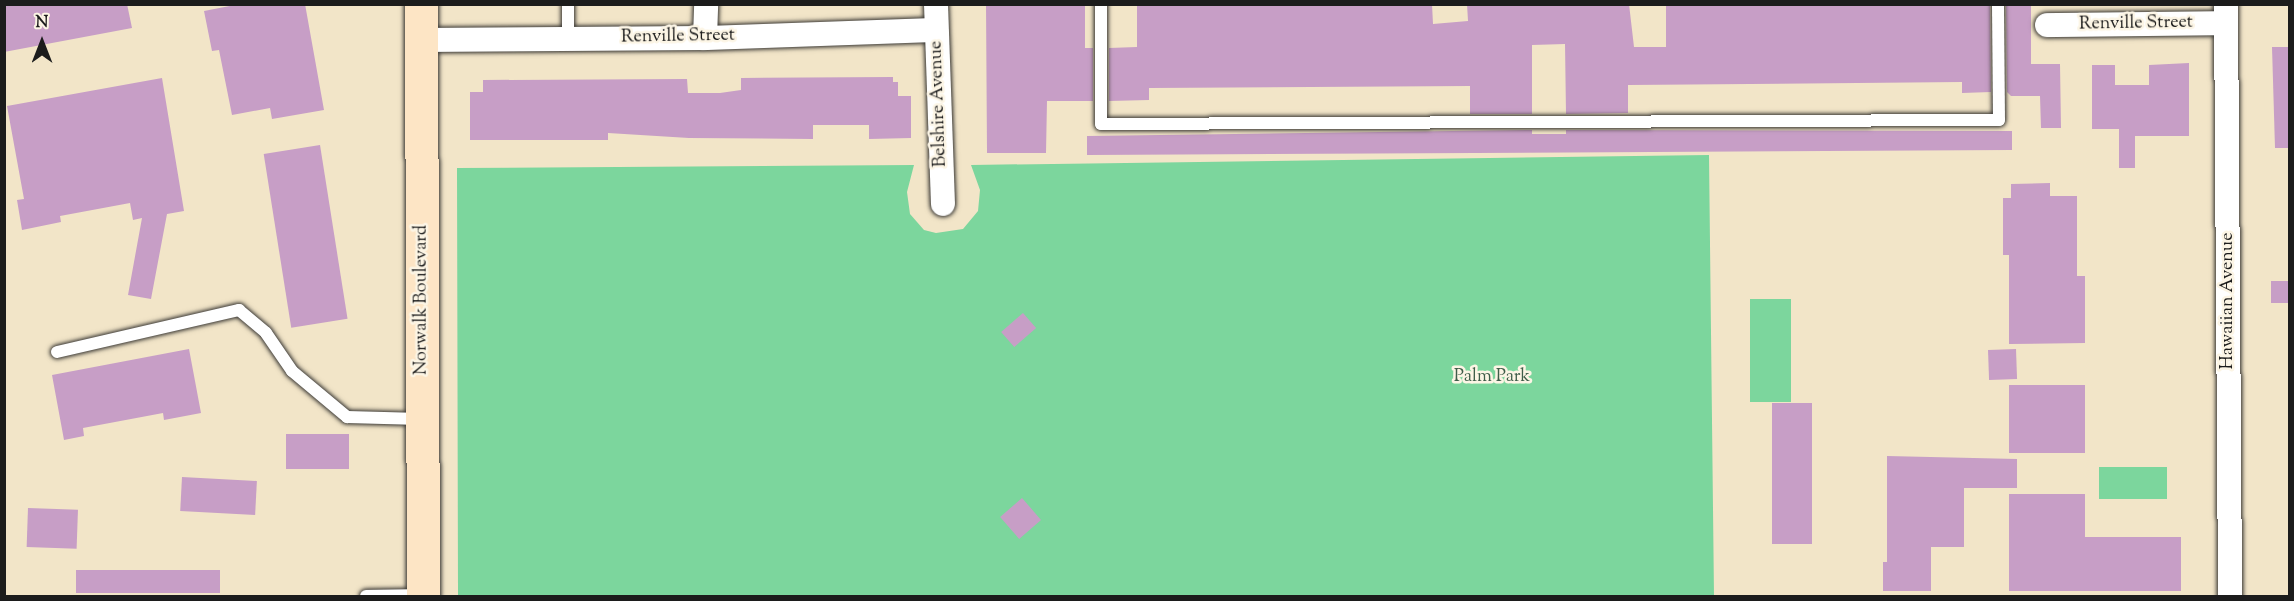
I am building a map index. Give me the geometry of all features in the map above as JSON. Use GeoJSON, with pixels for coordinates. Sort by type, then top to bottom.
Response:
{"type":"FeatureCollection","features":[{"type":"Feature","properties":{"kind":"main road","name":"Norwalk Boulevard"},"geometry":{"type":"LineString","coordinates":[[421,4],[423,596]]}},
{"type":"Feature","properties":{"kind":"street"},"geometry":{"type":"LineString","coordinates":[[705,38],[706,4]]}},
{"type":"Feature","properties":{"kind":"street","name":"Belshire Avenue"},"geometry":{"type":"LineString","coordinates":[[936,4],[943,204]]}},
{"type":"Feature","properties":{"kind":"street","name":"Renville Street"},"geometry":{"type":"LineString","coordinates":[[2047,24],[2226,14]]}},
{"type":"Feature","properties":{"kind":"street","name":"Hawaiian Avenue"},"geometry":{"type":"LineString","coordinates":[[2226,14],[2230,597]]}},
{"type":"Feature","properties":{"kind":"street","name":"Renville Street"},"geometry":{"type":"LineString","coordinates":[[421,40],[705,38],[936,30]]}},
{"type":"Feature","properties":{"kind":"lane"},"geometry":{"type":"LineString","coordinates":[[568,4],[568,39]]}},
{"type":"Feature","properties":{"kind":"lane"},"geometry":{"type":"LineString","coordinates":[[1101,4],[1101,124],[1124,124],[1999,120],[1998,4]]}},
{"type":"Feature","properties":{"kind":"lane"},"geometry":{"type":"LineString","coordinates":[[57,352],[239,309],[266,333],[292,371],[347,417],[423,419]]}},
{"type":"Feature","properties":{"kind":"lane"},"geometry":{"type":"LineString","coordinates":[[366,597],[423,596]]}},
{"type":"Feature","properties":{"kind":"green space","name":"Palm Park"},"geometry":{"type":"Polygon","coordinates":[[[1709,155],[1714,596],[458,596],[457,168],[914,165],[907,192],[910,214],[924,230],[936,233],[963,229],[978,211],[980,190],[971,165],[1709,155]]]}},
{"type":"Feature","properties":{"kind":"green space"},"geometry":{"type":"Polygon","coordinates":[[[1750,299],[1791,299],[1791,402],[1750,402],[1750,299]]]}},
{"type":"Feature","properties":{"kind":"green space"},"geometry":{"type":"Polygon","coordinates":[[[2099,467],[2167,467],[2167,499],[2099,499],[2099,467]]]}},
{"type":"Feature","properties":{"kind":"building"},"geometry":{"type":"Polygon","coordinates":[[[4,4],[127,4],[132,28],[4,52],[4,4]]]}},
{"type":"Feature","properties":{"kind":"building"},"geometry":{"type":"Polygon","coordinates":[[[240,4],[305,4],[324,110],[272,119],[270,108],[232,115],[219,50],[212,51],[204,11],[240,4]]]}},
{"type":"Feature","properties":{"kind":"building"},"geometry":{"type":"Polygon","coordinates":[[[986,4],[1085,4],[1085,48],[1093,48],[1093,101],[1047,101],[1046,153],[987,153],[986,4]]]}},
{"type":"Feature","properties":{"kind":"building"},"geometry":{"type":"Polygon","coordinates":[[[1137,4],[1432,4],[1433,24],[1468,21],[1467,4],[1629,4],[1634,47],[1666,47],[1666,4],[1990,4],[1991,92],[1962,93],[1962,82],[1628,85],[1628,113],[1566,114],[1565,44],[1532,45],[1532,114],[1470,114],[1470,86],[1149,88],[1149,100],[1109,101],[1109,48],[1137,47],[1137,4]]]}},
{"type":"Feature","properties":{"kind":"building"},"geometry":{"type":"Polygon","coordinates":[[[2006,4],[2031,4],[2031,64],[2060,64],[2061,128],[2041,128],[2040,96],[2011,96],[2007,92],[2006,4]]]}},
{"type":"Feature","properties":{"kind":"building"},"geometry":{"type":"Polygon","coordinates":[[[2272,47],[2289,47],[2289,148],[2275,148],[2272,47]]]}},
{"type":"Feature","properties":{"kind":"building"},"geometry":{"type":"Polygon","coordinates":[[[2189,63],[2189,136],[2135,136],[2135,168],[2119,168],[2119,129],[2092,129],[2092,65],[2115,65],[2115,85],[2149,85],[2149,65],[2189,63]]]}},
{"type":"Feature","properties":{"kind":"building"},"geometry":{"type":"Polygon","coordinates":[[[893,77],[893,82],[898,82],[898,96],[911,96],[911,138],[869,139],[869,125],[813,125],[813,139],[689,138],[608,133],[608,140],[470,140],[470,92],[483,92],[483,80],[687,79],[688,93],[720,93],[741,90],[741,78],[893,77]]]}},
{"type":"Feature","properties":{"kind":"building"},"geometry":{"type":"Polygon","coordinates":[[[162,78],[184,211],[167,214],[151,299],[128,295],[142,218],[133,220],[130,203],[60,216],[61,222],[22,230],[17,200],[24,199],[7,106],[162,78]]]}},
{"type":"Feature","properties":{"kind":"building"},"geometry":{"type":"Polygon","coordinates":[[[1532,130],[1532,134],[1566,134],[1566,130],[2012,131],[2012,150],[1087,155],[1087,136],[1532,130]]]}},
{"type":"Feature","properties":{"kind":"building"},"geometry":{"type":"Polygon","coordinates":[[[320,145],[348,319],[291,328],[264,154],[320,145]]]}},
{"type":"Feature","properties":{"kind":"building"},"geometry":{"type":"Polygon","coordinates":[[[2050,183],[2050,196],[2077,196],[2077,276],[2085,276],[2085,343],[2009,344],[2009,255],[2003,255],[2003,198],[2011,198],[2011,184],[2050,183]]]}},
{"type":"Feature","properties":{"kind":"building"},"geometry":{"type":"Polygon","coordinates":[[[2271,281],[2289,281],[2289,303],[2271,303],[2271,281]]]}},
{"type":"Feature","properties":{"kind":"building"},"geometry":{"type":"Polygon","coordinates":[[[1023,313],[1036,328],[1014,347],[1001,332],[1023,313]]]}},
{"type":"Feature","properties":{"kind":"building"},"geometry":{"type":"Polygon","coordinates":[[[189,349],[201,413],[164,420],[163,413],[83,428],[84,436],[64,440],[52,375],[189,349]]]}},
{"type":"Feature","properties":{"kind":"building"},"geometry":{"type":"Polygon","coordinates":[[[2016,349],[2017,379],[1989,380],[1988,350],[2016,349]]]}},
{"type":"Feature","properties":{"kind":"building"},"geometry":{"type":"Polygon","coordinates":[[[2009,385],[2085,385],[2085,453],[2009,453],[2009,385]]]}},
{"type":"Feature","properties":{"kind":"building"},"geometry":{"type":"Polygon","coordinates":[[[1772,403],[1812,403],[1812,544],[1772,544],[1772,403]]]}},
{"type":"Feature","properties":{"kind":"building"},"geometry":{"type":"Polygon","coordinates":[[[286,434],[349,434],[349,469],[286,469],[286,434]]]}},
{"type":"Feature","properties":{"kind":"building"},"geometry":{"type":"Polygon","coordinates":[[[1887,456],[2017,459],[2017,488],[1964,488],[1964,547],[1931,547],[1931,591],[1883,591],[1883,562],[1887,562],[1887,456]]]}},
{"type":"Feature","properties":{"kind":"building"},"geometry":{"type":"Polygon","coordinates":[[[182,477],[257,481],[255,515],[180,511],[182,477]]]}},
{"type":"Feature","properties":{"kind":"building"},"geometry":{"type":"Polygon","coordinates":[[[2009,494],[2085,494],[2085,537],[2181,537],[2181,591],[2009,591],[2009,494]]]}},
{"type":"Feature","properties":{"kind":"building"},"geometry":{"type":"Polygon","coordinates":[[[1022,498],[1041,520],[1019,539],[1000,517],[1022,498]]]}},
{"type":"Feature","properties":{"kind":"building"},"geometry":{"type":"Polygon","coordinates":[[[28,508],[78,510],[77,549],[27,547],[28,508]]]}},
{"type":"Feature","properties":{"kind":"building"},"geometry":{"type":"Polygon","coordinates":[[[76,570],[220,570],[220,593],[76,593],[76,570]]]}}]}
